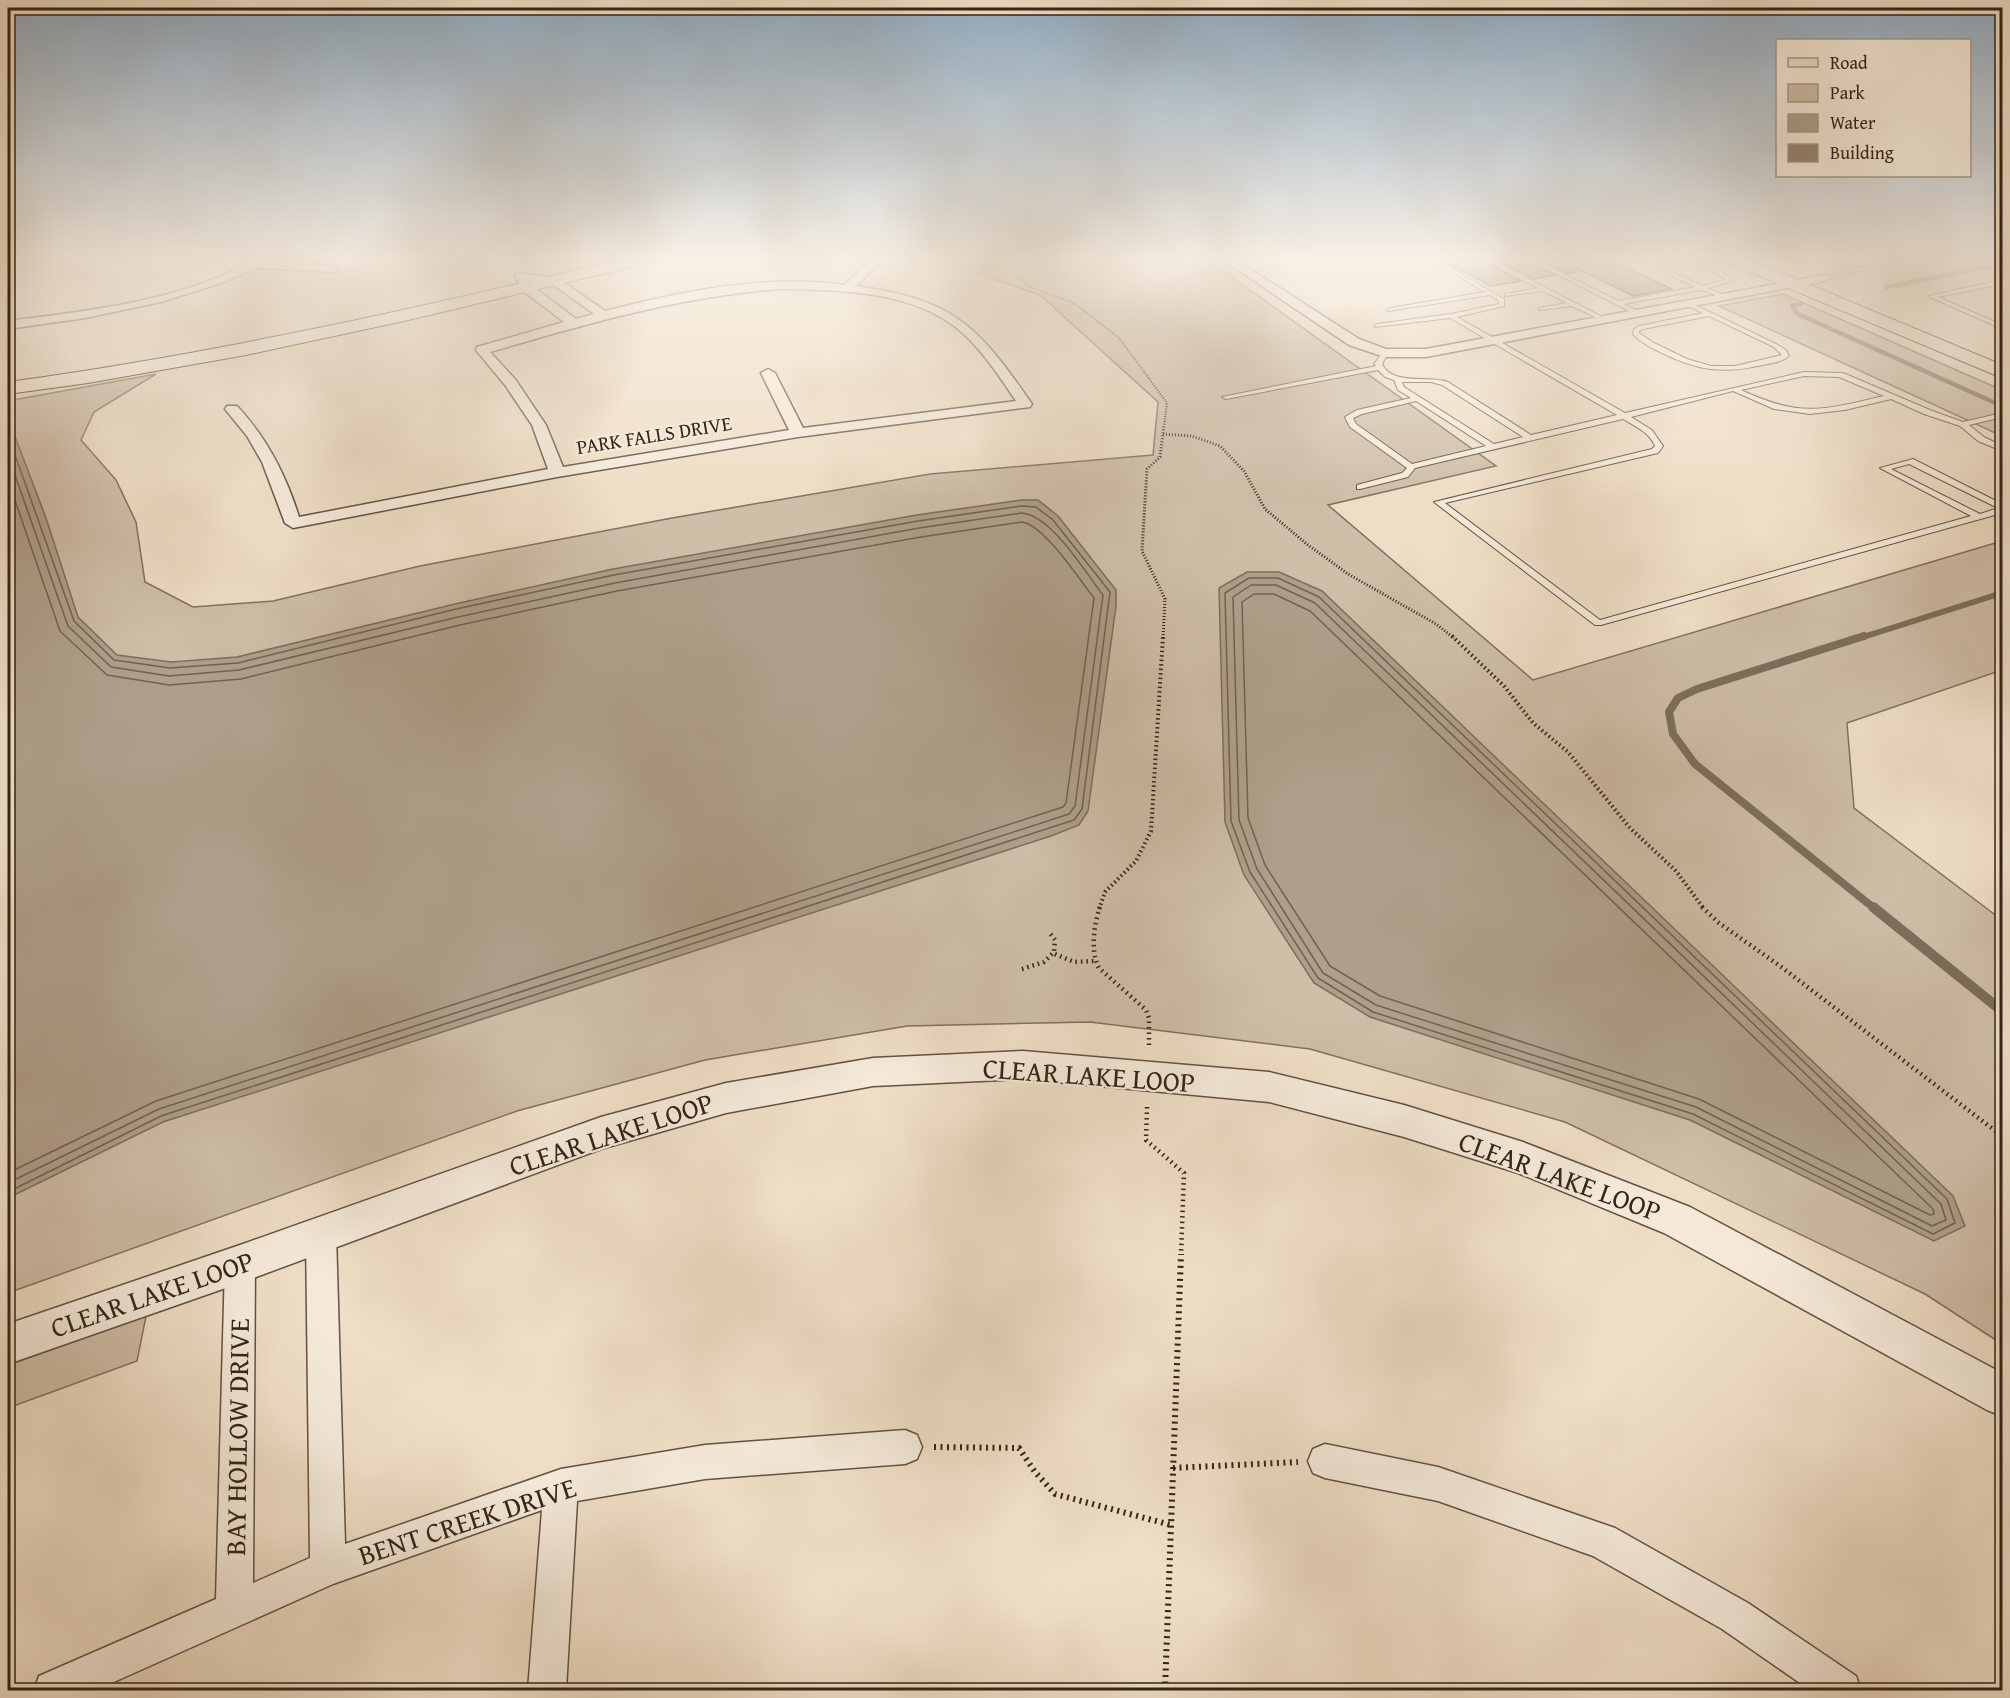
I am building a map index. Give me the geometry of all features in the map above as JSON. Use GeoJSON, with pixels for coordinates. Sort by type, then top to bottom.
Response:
{"type":"FeatureCollection","features":[{"type":"Feature","properties":{"kind":"main road"},"geometry":{"type":"LineString","coordinates":[[132,352],[201,339]]}},
{"type":"Feature","properties":{"kind":"main road"},"geometry":{"type":"LineString","coordinates":[[8,388],[296,339]]}},
{"type":"Feature","properties":{"kind":"main road"},"geometry":{"type":"LineString","coordinates":[[1924,339],[2002,372]]}},
{"type":"Feature","properties":{"kind":"main road"},"geometry":{"type":"LineString","coordinates":[[8,371],[64,362]]}},
{"type":"Feature","properties":{"kind":"street"},"geometry":{"type":"LineString","coordinates":[[520,339],[482,350],[510,382],[539,425],[557,472]]}},
{"type":"Feature","properties":{"kind":"street","name":"PARK FALLS DRIVE"},"geometry":{"type":"LineString","coordinates":[[232,409],[247,424],[278,476],[293,523],[557,472],[798,433],[1025,404],[975,339]]}},
{"type":"Feature","properties":{"kind":"street"},"geometry":{"type":"LineString","coordinates":[[1350,339],[1385,353],[1426,353],[1496,339]]}},
{"type":"Feature","properties":{"kind":"street"},"geometry":{"type":"LineString","coordinates":[[768,373],[798,433]]}},
{"type":"Feature","properties":{"kind":"street","name":"CLEAR LAKE LOOP"},"geometry":{"type":"LineString","coordinates":[[8,1344],[240,1264],[601,1133],[726,1098],[873,1072],[1023,1065],[1269,1087],[1425,1128],[1523,1158],[1677,1220],[2002,1395]]}},
{"type":"Feature","properties":{"kind":"street"},"geometry":{"type":"LineString","coordinates":[[321,1234],[328,1568]]}},
{"type":"Feature","properties":{"kind":"street","name":"BAY HOLLOW DRIVE"},"geometry":{"type":"LineString","coordinates":[[234,1609],[240,1264]]}},
{"type":"Feature","properties":{"kind":"street","name":"CLEAR LAKE LOOP"},"geometry":{"type":"LineString","coordinates":[[1909,1343],[2002,1414]]}},
{"type":"Feature","properties":{"kind":"street","name":"BENT CREEK DRIVE"},"geometry":{"type":"LineString","coordinates":[[53,1690],[328,1568],[561,1486],[705,1462],[905,1447]]}},
{"type":"Feature","properties":{"kind":"street"},"geometry":{"type":"LineString","coordinates":[[1325,1461],[1438,1484],[1602,1541],[1735,1616],[1842,1690]]}},
{"type":"Feature","properties":{"kind":"street"},"geometry":{"type":"LineString","coordinates":[[547,1690],[561,1486]]}},
{"type":"Feature","properties":{"kind":"lane"},"geometry":{"type":"LineString","coordinates":[[1645,339],[1687,363],[1711,370],[1727,371],[1786,356],[1784,351],[1776,345],[1764,339]]}},
{"type":"Feature","properties":{"kind":"lane"},"geometry":{"type":"LineString","coordinates":[[1492,340],[1624,416],[1657,439],[1659,446],[1655,451],[1438,502],[1598,623],[1980,517],[2002,508]]}},
{"type":"Feature","properties":{"kind":"lane"},"geometry":{"type":"LineString","coordinates":[[1379,368],[1378,364],[1385,353]]}},
{"type":"Feature","properties":{"kind":"lane"},"geometry":{"type":"LineString","coordinates":[[1226,397],[1379,368],[1397,378],[1440,381],[1530,438]]}},
{"type":"Feature","properties":{"kind":"lane"},"geometry":{"type":"LineString","coordinates":[[1360,487],[1406,475],[1411,467],[1491,446],[1804,374],[1824,374],[1847,378],[1890,397],[1963,424],[1973,434],[2002,449]]}},
{"type":"Feature","properties":{"kind":"lane"},"geometry":{"type":"LineString","coordinates":[[1397,378],[1401,388],[1491,446]]}},
{"type":"Feature","properties":{"kind":"lane"},"geometry":{"type":"LineString","coordinates":[[1734,389],[1777,408],[1805,414],[1890,397]]}},
{"type":"Feature","properties":{"kind":"lane"},"geometry":{"type":"LineString","coordinates":[[1411,467],[1353,425],[1349,417],[1360,412],[1417,399]]}},
{"type":"Feature","properties":{"kind":"lane"},"geometry":{"type":"LineString","coordinates":[[1963,424],[2002,415]]}},
{"type":"Feature","properties":{"kind":"lane"},"geometry":{"type":"LineString","coordinates":[[1980,517],[1884,468],[1910,461],[2002,508]]}},
{"type":"Feature","properties":{"kind":"path"},"geometry":{"type":"LineString","coordinates":[[1095,962],[1095,922],[1105,892],[1136,861],[1151,831],[1165,599],[1142,551],[1147,469],[1160,457],[1167,403],[1120,339]]}},
{"type":"Feature","properties":{"kind":"path"},"geometry":{"type":"LineString","coordinates":[[1163,434],[1192,436],[1220,446],[1244,471],[1265,509],[1308,545],[1348,574],[1436,624],[1462,644],[1504,686],[1533,723],[1568,752],[1630,828],[1676,871],[1700,905],[1719,923],[1780,966],[2002,1136]]}},
{"type":"Feature","properties":{"kind":"path"},"geometry":{"type":"LineString","coordinates":[[1023,969],[1041,965],[1055,954],[1058,945],[1050,933]]}},
{"type":"Feature","properties":{"kind":"path"},"geometry":{"type":"LineString","coordinates":[[1055,954],[1077,963],[1095,962],[1146,1010],[1149,1018],[1148,1053]]}},
{"type":"Feature","properties":{"kind":"path"},"geometry":{"type":"LineString","coordinates":[[1147,1107],[1146,1140],[1184,1173],[1165,1690]]}},
{"type":"Feature","properties":{"kind":"path"},"geometry":{"type":"LineString","coordinates":[[905,1447],[1020,1448],[1035,1472],[1055,1494],[1171,1525]]}},
{"type":"Feature","properties":{"kind":"path"},"geometry":{"type":"LineString","coordinates":[[1173,1468],[1325,1461]]}},
{"type":"Feature","properties":{"kind":"green space"},"geometry":{"type":"Polygon","coordinates":[[[1089,339],[1319,339],[1496,466],[1328,505],[1533,680],[2002,541],[2002,670],[1847,723],[1854,808],[2002,920],[2002,1344],[1925,1294],[1565,1122],[1310,1049],[1090,1022],[907,1026],[705,1060],[517,1111],[8,1293],[8,401],[156,374],[94,412],[81,440],[116,480],[136,522],[145,582],[193,607],[273,601],[420,566],[672,518],[930,474],[1153,455],[1158,402],[1089,339]]]}},
{"type":"Feature","properties":{"kind":"green space"},"geometry":{"type":"Polygon","coordinates":[[[1791,339],[1886,339],[2002,390],[2002,436],[1791,339]]]}},
{"type":"Feature","properties":{"kind":"green space"},"geometry":{"type":"Polygon","coordinates":[[[146,1316],[137,1361],[8,1408],[8,1365],[146,1316]]]}},
{"type":"Feature","properties":{"kind":"water"},"geometry":{"type":"Polygon","coordinates":[[[8,418],[46,518],[78,617],[117,655],[171,662],[237,657],[455,604],[613,569],[917,515],[1021,500],[1038,500],[1058,516],[1116,590],[1116,606],[1088,811],[1079,825],[1051,836],[163,1122],[8,1198],[8,418]]]}},
{"type":"Feature","properties":{"kind":"water"},"geometry":{"type":"Polygon","coordinates":[[[1247,572],[1279,572],[1322,591],[1953,1196],[1965,1226],[1934,1241],[1690,1120],[1370,1017],[1314,983],[1244,875],[1225,822],[1219,588],[1247,572]]]}},
{"type":"Feature","properties":{"kind":"waterway"},"geometry":{"type":"LineString","coordinates":[[1854,339],[2002,406]]}},
{"type":"Feature","properties":{"kind":"waterway"},"geometry":{"type":"LineString","coordinates":[[1860,638],[2002,593]]}},
{"type":"Feature","properties":{"kind":"waterway"},"geometry":{"type":"LineString","coordinates":[[1864,636],[1697,689],[1678,698],[1669,712],[1673,734],[1695,764],[1875,909]]}},
{"type":"Feature","properties":{"kind":"waterway"},"geometry":{"type":"LineString","coordinates":[[1873,907],[2002,1011]]}}]}
